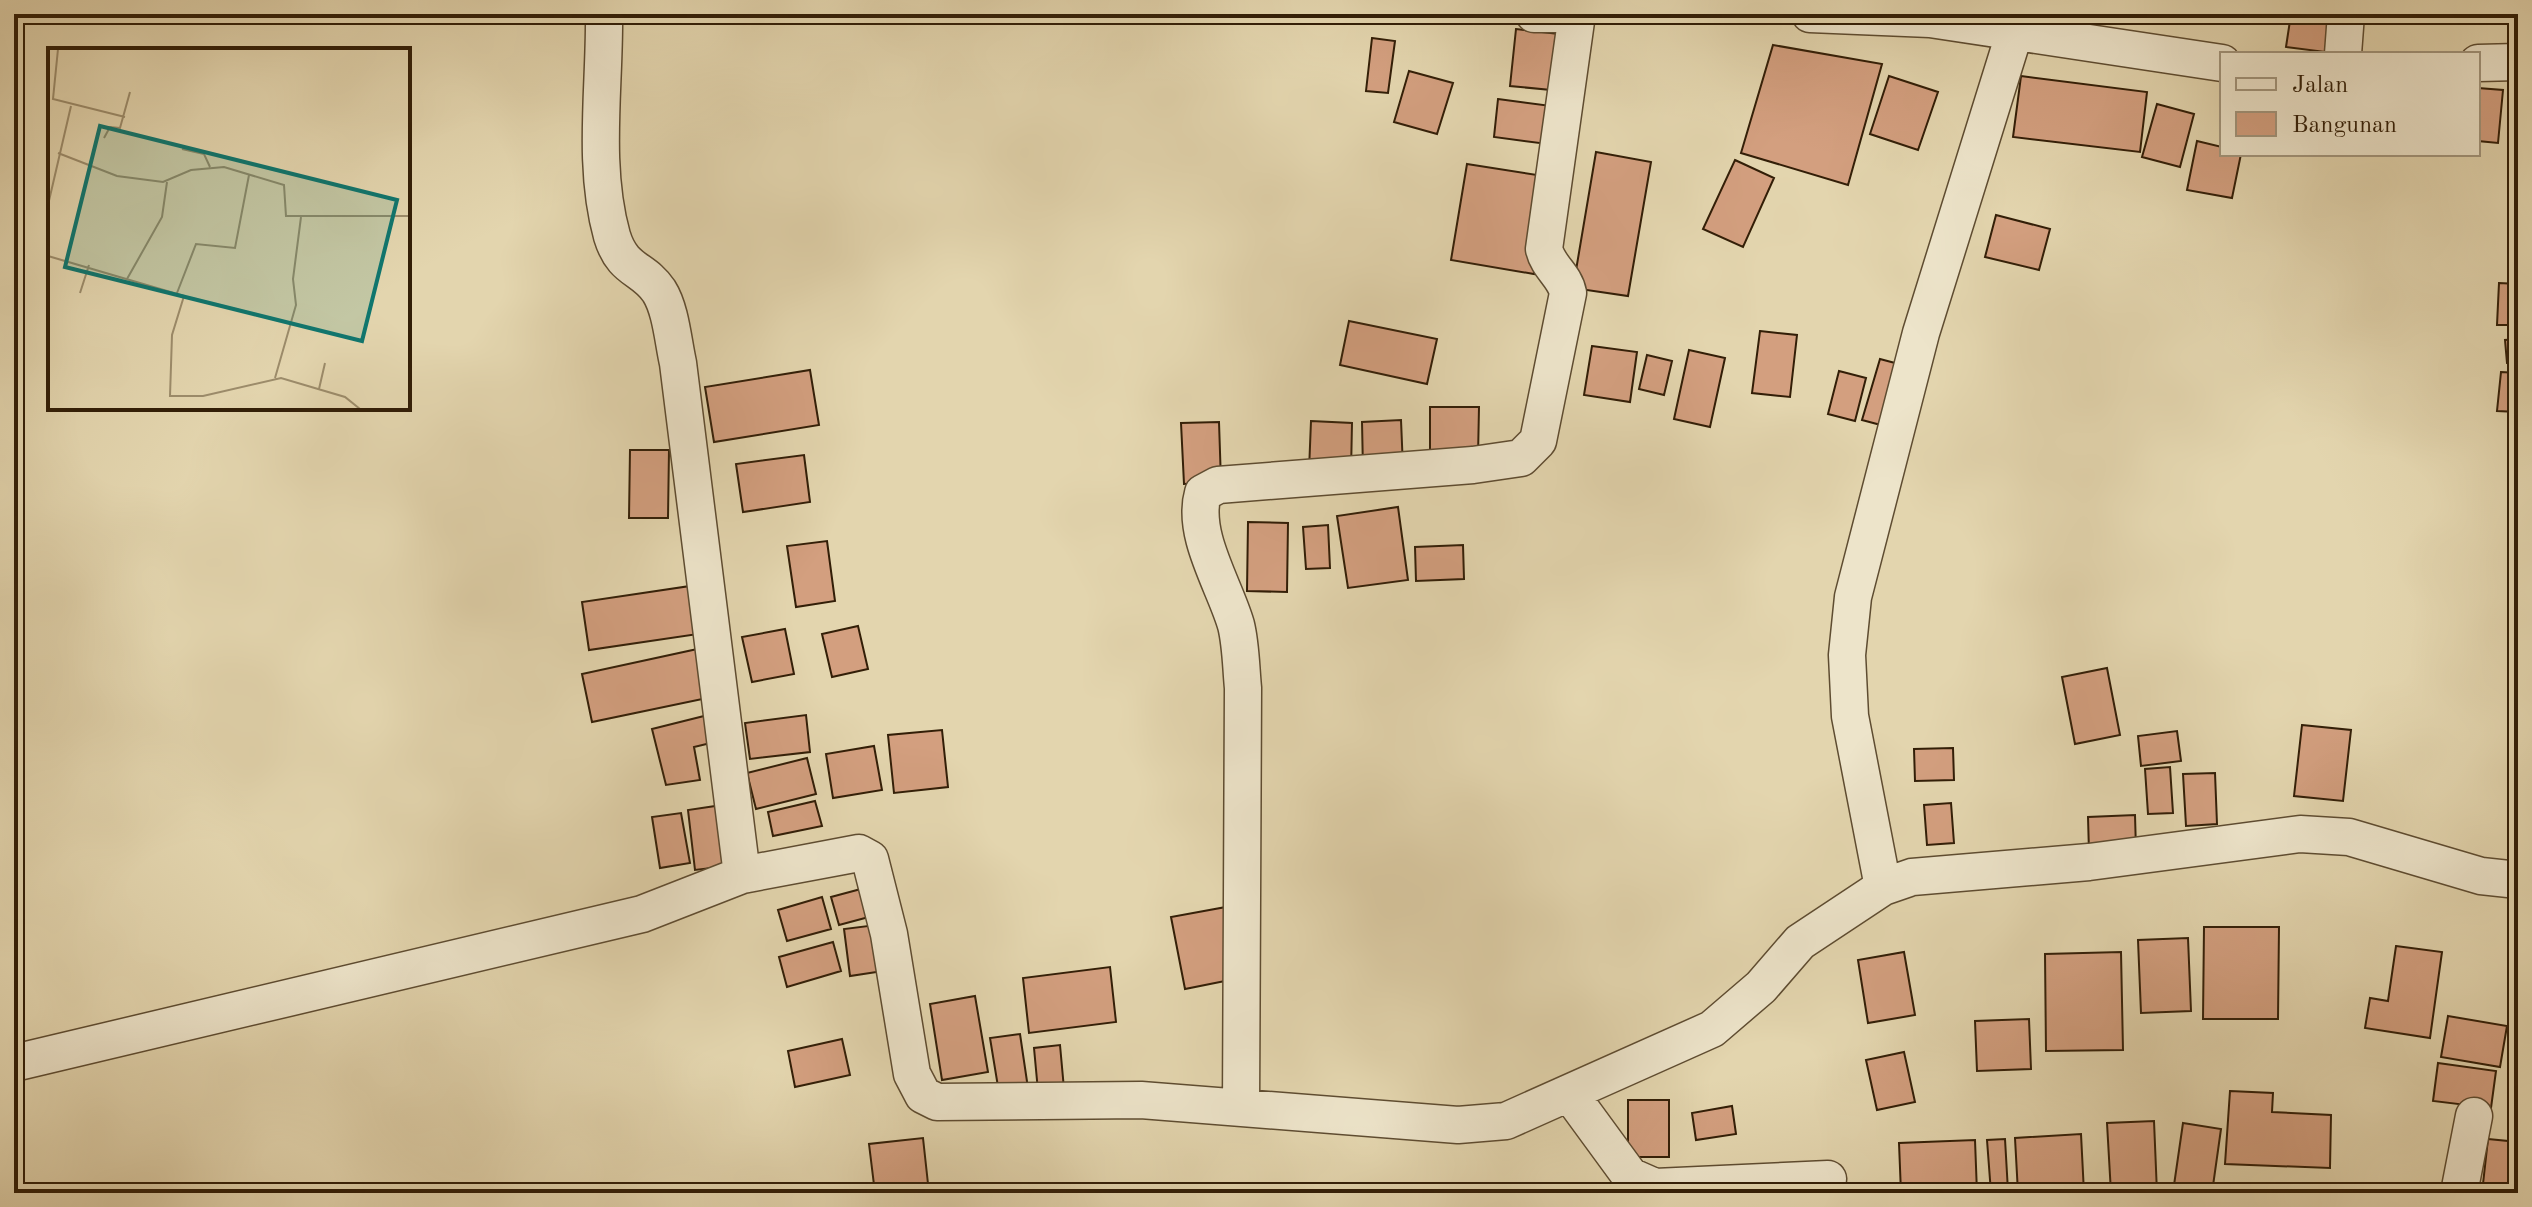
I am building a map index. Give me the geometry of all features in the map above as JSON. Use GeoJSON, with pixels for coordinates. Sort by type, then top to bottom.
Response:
{"type":"FeatureCollection","features":[{"type":"Feature","properties":{"kind":"street"},"geometry":{"type":"LineString","coordinates":[[604,14],[601,159],[607,206],[613,236],[623,261],[651,283],[664,302],[678,363],[742,875]]}},
{"type":"Feature","properties":{"kind":"street"},"geometry":{"type":"LineString","coordinates":[[1534,14],[1556,14]]}},
{"type":"Feature","properties":{"kind":"street"},"geometry":{"type":"LineString","coordinates":[[1241,1108],[1243,688],[1237,628],[1207,543],[1200,503],[1203,493],[1218,485],[1473,465],[1521,458],[1531,451],[1538,441],[1568,293],[1567,284],[1551,268],[1544,249],[1577,14]]}},
{"type":"Feature","properties":{"kind":"street"},"geometry":{"type":"LineString","coordinates":[[1810,14],[1930,19],[2220,63]]}},
{"type":"Feature","properties":{"kind":"street"},"geometry":{"type":"LineString","coordinates":[[2343,52],[2346,14]]}},
{"type":"Feature","properties":{"kind":"street"},"geometry":{"type":"LineString","coordinates":[[1883,887],[1850,716],[1847,655],[1853,597],[1921,333],[2015,31]]}},
{"type":"Feature","properties":{"kind":"street"},"geometry":{"type":"LineString","coordinates":[[2480,63],[2518,62]]}},
{"type":"Feature","properties":{"kind":"street"},"geometry":{"type":"LineString","coordinates":[[14,1063],[642,914],[742,875],[859,853],[870,859],[889,934],[912,1074],[923,1095],[937,1102],[1141,1100],[1458,1125],[1506,1121],[1712,1029],[1761,987],[1800,942],[1883,887],[1912,877],[2089,862],[2300,834],[2349,837],[2481,876],[2518,880]]}},
{"type":"Feature","properties":{"kind":"street"},"geometry":{"type":"LineString","coordinates":[[1570,1094],[1630,1176],[1641,1184],[1655,1187],[1828,1179]]}},
{"type":"Feature","properties":{"kind":"street"},"geometry":{"type":"LineString","coordinates":[[2459,1193],[2474,1116]]}},
{"type":"Feature","properties":{"kind":"building"},"geometry":{"type":"Polygon","coordinates":[[[1394,14],[1451,14],[1450,21],[1394,14]]]}},
{"type":"Feature","properties":{"kind":"building"},"geometry":{"type":"Polygon","coordinates":[[[2291,14],[2330,14],[2325,52],[2286,47],[2291,14]]]}},
{"type":"Feature","properties":{"kind":"building"},"geometry":{"type":"Polygon","coordinates":[[[1516,29],[1568,35],[1561,91],[1510,86],[1516,29]]]}},
{"type":"Feature","properties":{"kind":"building"},"geometry":{"type":"Polygon","coordinates":[[[1372,38],[1395,41],[1388,93],[1366,91],[1372,38]]]}},
{"type":"Feature","properties":{"kind":"building"},"geometry":{"type":"Polygon","coordinates":[[[1773,45],[1882,64],[1848,185],[1741,153],[1773,45]]]}},
{"type":"Feature","properties":{"kind":"building"},"geometry":{"type":"Polygon","coordinates":[[[1409,71],[1453,83],[1437,134],[1394,122],[1409,71]]]}},
{"type":"Feature","properties":{"kind":"building"},"geometry":{"type":"Polygon","coordinates":[[[1889,76],[1938,92],[1918,150],[1870,134],[1889,76]]]}},
{"type":"Feature","properties":{"kind":"building"},"geometry":{"type":"Polygon","coordinates":[[[2021,76],[2147,92],[2140,152],[2013,137],[2021,76]]]}},
{"type":"Feature","properties":{"kind":"building"},"geometry":{"type":"Polygon","coordinates":[[[2480,88],[2503,90],[2498,143],[2480,141],[2480,88]]]}},
{"type":"Feature","properties":{"kind":"building"},"geometry":{"type":"Polygon","coordinates":[[[1498,99],[1559,107],[1555,145],[1494,137],[1498,99]]]}},
{"type":"Feature","properties":{"kind":"building"},"geometry":{"type":"Polygon","coordinates":[[[2157,104],[2194,114],[2180,167],[2142,157],[2157,104]]]}},
{"type":"Feature","properties":{"kind":"building"},"geometry":{"type":"Polygon","coordinates":[[[2197,141],[2220,147],[2220,156],[2241,156],[2232,198],[2187,190],[2197,141]]]}},
{"type":"Feature","properties":{"kind":"building"},"geometry":{"type":"Polygon","coordinates":[[[1596,152],[1651,162],[1628,296],[1573,288],[1596,152]]]}},
{"type":"Feature","properties":{"kind":"building"},"geometry":{"type":"Polygon","coordinates":[[[1735,160],[1774,178],[1743,247],[1703,229],[1735,160]]]}},
{"type":"Feature","properties":{"kind":"building"},"geometry":{"type":"Polygon","coordinates":[[[1467,164],[1550,177],[1534,274],[1451,260],[1467,164]]]}},
{"type":"Feature","properties":{"kind":"building"},"geometry":{"type":"Polygon","coordinates":[[[1996,215],[2050,229],[2039,270],[1985,257],[1996,215]]]}},
{"type":"Feature","properties":{"kind":"building"},"geometry":{"type":"Polygon","coordinates":[[[2499,283],[2518,284],[2518,325],[2497,325],[2499,283]]]}},
{"type":"Feature","properties":{"kind":"building"},"geometry":{"type":"Polygon","coordinates":[[[1349,321],[1437,339],[1427,384],[1340,365],[1349,321]]]}},
{"type":"Feature","properties":{"kind":"building"},"geometry":{"type":"Polygon","coordinates":[[[1760,331],[1797,335],[1790,397],[1752,393],[1760,331]]]}},
{"type":"Feature","properties":{"kind":"building"},"geometry":{"type":"Polygon","coordinates":[[[2518,339],[2518,362],[2507,363],[2505,340],[2518,339]]]}},
{"type":"Feature","properties":{"kind":"building"},"geometry":{"type":"Polygon","coordinates":[[[1592,346],[1637,352],[1630,402],[1584,395],[1592,346]]]}},
{"type":"Feature","properties":{"kind":"building"},"geometry":{"type":"Polygon","coordinates":[[[1689,350],[1725,358],[1710,427],[1674,419],[1689,350]]]}},
{"type":"Feature","properties":{"kind":"building"},"geometry":{"type":"Polygon","coordinates":[[[1647,355],[1672,361],[1664,395],[1639,389],[1647,355]]]}},
{"type":"Feature","properties":{"kind":"building"},"geometry":{"type":"Polygon","coordinates":[[[1880,359],[1910,367],[1892,428],[1862,420],[1880,359]]]}},
{"type":"Feature","properties":{"kind":"building"},"geometry":{"type":"Polygon","coordinates":[[[810,370],[819,425],[714,442],[705,387],[810,370]]]}},
{"type":"Feature","properties":{"kind":"building"},"geometry":{"type":"Polygon","coordinates":[[[1839,371],[1866,378],[1855,421],[1828,414],[1839,371]]]}},
{"type":"Feature","properties":{"kind":"building"},"geometry":{"type":"Polygon","coordinates":[[[2501,372],[2518,373],[2518,412],[2497,411],[2501,372]]]}},
{"type":"Feature","properties":{"kind":"building"},"geometry":{"type":"Polygon","coordinates":[[[1430,407],[1479,407],[1478,457],[1430,456],[1430,407]]]}},
{"type":"Feature","properties":{"kind":"building"},"geometry":{"type":"Polygon","coordinates":[[[1401,420],[1403,468],[1363,470],[1362,422],[1401,420]]]}},
{"type":"Feature","properties":{"kind":"building"},"geometry":{"type":"Polygon","coordinates":[[[1311,421],[1352,423],[1351,472],[1309,471],[1311,421]]]}},
{"type":"Feature","properties":{"kind":"building"},"geometry":{"type":"Polygon","coordinates":[[[1219,422],[1221,482],[1184,484],[1181,423],[1219,422]]]}},
{"type":"Feature","properties":{"kind":"building"},"geometry":{"type":"Polygon","coordinates":[[[630,450],[669,450],[668,518],[629,518],[630,450]]]}},
{"type":"Feature","properties":{"kind":"building"},"geometry":{"type":"Polygon","coordinates":[[[804,455],[810,502],[743,512],[736,464],[804,455]]]}},
{"type":"Feature","properties":{"kind":"building"},"geometry":{"type":"Polygon","coordinates":[[[1398,507],[1408,580],[1348,588],[1337,516],[1398,507]]]}},
{"type":"Feature","properties":{"kind":"building"},"geometry":{"type":"Polygon","coordinates":[[[1248,522],[1288,523],[1287,592],[1247,591],[1248,522]]]}},
{"type":"Feature","properties":{"kind":"building"},"geometry":{"type":"Polygon","coordinates":[[[1328,525],[1330,568],[1306,569],[1303,527],[1328,525]]]}},
{"type":"Feature","properties":{"kind":"building"},"geometry":{"type":"Polygon","coordinates":[[[827,541],[835,601],[796,607],[787,546],[827,541]]]}},
{"type":"Feature","properties":{"kind":"building"},"geometry":{"type":"Polygon","coordinates":[[[1463,545],[1464,579],[1416,581],[1415,547],[1463,545]]]}},
{"type":"Feature","properties":{"kind":"building"},"geometry":{"type":"Polygon","coordinates":[[[697,585],[705,633],[589,650],[582,602],[697,585]]]}},
{"type":"Feature","properties":{"kind":"building"},"geometry":{"type":"Polygon","coordinates":[[[858,626],[868,669],[832,677],[822,634],[858,626]]]}},
{"type":"Feature","properties":{"kind":"building"},"geometry":{"type":"Polygon","coordinates":[[[785,629],[794,674],[752,682],[742,637],[785,629]]]}},
{"type":"Feature","properties":{"kind":"building"},"geometry":{"type":"Polygon","coordinates":[[[702,648],[712,697],[592,722],[582,674],[702,648]]]}},
{"type":"Feature","properties":{"kind":"building"},"geometry":{"type":"Polygon","coordinates":[[[2107,668],[2120,735],[2075,744],[2062,677],[2107,668]]]}},
{"type":"Feature","properties":{"kind":"building"},"geometry":{"type":"Polygon","coordinates":[[[712,714],[719,741],[694,747],[700,780],[666,785],[652,729],[712,714]]]}},
{"type":"Feature","properties":{"kind":"building"},"geometry":{"type":"Polygon","coordinates":[[[806,715],[810,752],[750,759],[745,723],[806,715]]]}},
{"type":"Feature","properties":{"kind":"building"},"geometry":{"type":"Polygon","coordinates":[[[2302,725],[2351,730],[2343,801],[2294,796],[2302,725]]]}},
{"type":"Feature","properties":{"kind":"building"},"geometry":{"type":"Polygon","coordinates":[[[942,730],[948,787],[894,793],[888,735],[942,730]]]}},
{"type":"Feature","properties":{"kind":"building"},"geometry":{"type":"Polygon","coordinates":[[[2177,731],[2181,761],[2141,766],[2138,736],[2177,731]]]}},
{"type":"Feature","properties":{"kind":"building"},"geometry":{"type":"Polygon","coordinates":[[[874,746],[882,790],[833,798],[826,754],[874,746]]]}},
{"type":"Feature","properties":{"kind":"building"},"geometry":{"type":"Polygon","coordinates":[[[1953,748],[1954,780],[1915,781],[1914,749],[1953,748]]]}},
{"type":"Feature","properties":{"kind":"building"},"geometry":{"type":"Polygon","coordinates":[[[807,758],[816,794],[756,809],[747,773],[807,758]]]}},
{"type":"Feature","properties":{"kind":"building"},"geometry":{"type":"Polygon","coordinates":[[[2170,767],[2173,813],[2148,814],[2145,769],[2170,767]]]}},
{"type":"Feature","properties":{"kind":"building"},"geometry":{"type":"Polygon","coordinates":[[[2215,773],[2217,824],[2186,826],[2183,774],[2215,773]]]}},
{"type":"Feature","properties":{"kind":"building"},"geometry":{"type":"Polygon","coordinates":[[[815,801],[822,826],[773,836],[768,812],[815,801]]]}},
{"type":"Feature","properties":{"kind":"building"},"geometry":{"type":"Polygon","coordinates":[[[1951,803],[1954,843],[1927,845],[1924,805],[1951,803]]]}},
{"type":"Feature","properties":{"kind":"building"},"geometry":{"type":"Polygon","coordinates":[[[729,804],[736,865],[695,870],[688,810],[729,804]]]}},
{"type":"Feature","properties":{"kind":"building"},"geometry":{"type":"Polygon","coordinates":[[[681,813],[690,863],[660,868],[652,817],[681,813]]]}},
{"type":"Feature","properties":{"kind":"building"},"geometry":{"type":"Polygon","coordinates":[[[2135,815],[2136,850],[2089,852],[2088,817],[2135,815]]]}},
{"type":"Feature","properties":{"kind":"building"},"geometry":{"type":"Polygon","coordinates":[[[872,886],[880,914],[839,925],[831,897],[872,886]]]}},
{"type":"Feature","properties":{"kind":"building"},"geometry":{"type":"Polygon","coordinates":[[[822,897],[831,929],[787,941],[778,910],[822,897]]]}},
{"type":"Feature","properties":{"kind":"building"},"geometry":{"type":"Polygon","coordinates":[[[1226,907],[1240,978],[1185,989],[1171,917],[1226,907]]]}},
{"type":"Feature","properties":{"kind":"building"},"geometry":{"type":"Polygon","coordinates":[[[884,924],[890,970],[850,976],[844,929],[884,924]]]}},
{"type":"Feature","properties":{"kind":"building"},"geometry":{"type":"Polygon","coordinates":[[[2204,927],[2279,927],[2278,1019],[2203,1019],[2204,927]]]}},
{"type":"Feature","properties":{"kind":"building"},"geometry":{"type":"Polygon","coordinates":[[[2188,938],[2191,1011],[2141,1013],[2138,940],[2188,938]]]}},
{"type":"Feature","properties":{"kind":"building"},"geometry":{"type":"Polygon","coordinates":[[[833,942],[841,971],[787,987],[779,957],[833,942]]]}},
{"type":"Feature","properties":{"kind":"building"},"geometry":{"type":"Polygon","coordinates":[[[2396,946],[2442,952],[2430,1038],[2365,1028],[2370,998],[2388,1001],[2396,946]]]}},
{"type":"Feature","properties":{"kind":"building"},"geometry":{"type":"Polygon","coordinates":[[[1904,952],[1915,1015],[1868,1023],[1858,960],[1904,952]]]}},
{"type":"Feature","properties":{"kind":"building"},"geometry":{"type":"Polygon","coordinates":[[[2121,952],[2123,1050],[2046,1051],[2045,954],[2121,952]]]}},
{"type":"Feature","properties":{"kind":"building"},"geometry":{"type":"Polygon","coordinates":[[[1110,967],[1116,1022],[1029,1033],[1023,978],[1110,967]]]}},
{"type":"Feature","properties":{"kind":"building"},"geometry":{"type":"Polygon","coordinates":[[[975,996],[988,1072],[942,1080],[930,1004],[975,996]]]}},
{"type":"Feature","properties":{"kind":"building"},"geometry":{"type":"Polygon","coordinates":[[[2448,1016],[2507,1026],[2500,1067],[2441,1057],[2448,1016]]]}},
{"type":"Feature","properties":{"kind":"building"},"geometry":{"type":"Polygon","coordinates":[[[2029,1019],[2031,1069],[1977,1071],[1975,1021],[2029,1019]]]}},
{"type":"Feature","properties":{"kind":"building"},"geometry":{"type":"Polygon","coordinates":[[[1020,1034],[1029,1095],[1000,1099],[990,1038],[1020,1034]]]}},
{"type":"Feature","properties":{"kind":"building"},"geometry":{"type":"Polygon","coordinates":[[[842,1039],[850,1075],[795,1087],[788,1051],[842,1039]]]}},
{"type":"Feature","properties":{"kind":"building"},"geometry":{"type":"Polygon","coordinates":[[[1060,1045],[1064,1089],[1038,1091],[1034,1048],[1060,1045]]]}},
{"type":"Feature","properties":{"kind":"building"},"geometry":{"type":"Polygon","coordinates":[[[1904,1052],[1915,1102],[1877,1110],[1866,1060],[1904,1052]]]}},
{"type":"Feature","properties":{"kind":"building"},"geometry":{"type":"Polygon","coordinates":[[[2438,1063],[2496,1071],[2491,1108],[2433,1101],[2438,1063]]]}},
{"type":"Feature","properties":{"kind":"building"},"geometry":{"type":"Polygon","coordinates":[[[2230,1091],[2273,1093],[2272,1112],[2331,1115],[2330,1168],[2225,1164],[2230,1091]]]}},
{"type":"Feature","properties":{"kind":"building"},"geometry":{"type":"Polygon","coordinates":[[[1628,1100],[1669,1100],[1669,1157],[1628,1157],[1628,1100]]]}},
{"type":"Feature","properties":{"kind":"building"},"geometry":{"type":"Polygon","coordinates":[[[1732,1106],[1736,1134],[1696,1140],[1692,1113],[1732,1106]]]}},
{"type":"Feature","properties":{"kind":"building"},"geometry":{"type":"Polygon","coordinates":[[[2154,1121],[2157,1193],[2111,1193],[2107,1123],[2154,1121]]]}},
{"type":"Feature","properties":{"kind":"building"},"geometry":{"type":"Polygon","coordinates":[[[2183,1123],[2221,1129],[2212,1193],[2173,1192],[2183,1123]]]}},
{"type":"Feature","properties":{"kind":"building"},"geometry":{"type":"Polygon","coordinates":[[[2081,1134],[2084,1193],[2018,1193],[2015,1138],[2081,1134]]]}},
{"type":"Feature","properties":{"kind":"building"},"geometry":{"type":"Polygon","coordinates":[[[923,1138],[929,1193],[875,1193],[869,1144],[923,1138]]]}},
{"type":"Feature","properties":{"kind":"building"},"geometry":{"type":"Polygon","coordinates":[[[2005,1139],[2008,1191],[1991,1193],[1987,1140],[2005,1139]]]}},
{"type":"Feature","properties":{"kind":"building"},"geometry":{"type":"Polygon","coordinates":[[[2488,1139],[2518,1142],[2518,1193],[2482,1193],[2488,1139]]]}},
{"type":"Feature","properties":{"kind":"building"},"geometry":{"type":"Polygon","coordinates":[[[1975,1140],[1977,1193],[1901,1193],[1899,1143],[1975,1140]]]}},
{"type":"Feature","properties":{"kind":"building"},"geometry":{"type":"Polygon","coordinates":[[[2217,1184],[2282,1188],[2282,1193],[2216,1193],[2217,1184]]]}}]}
